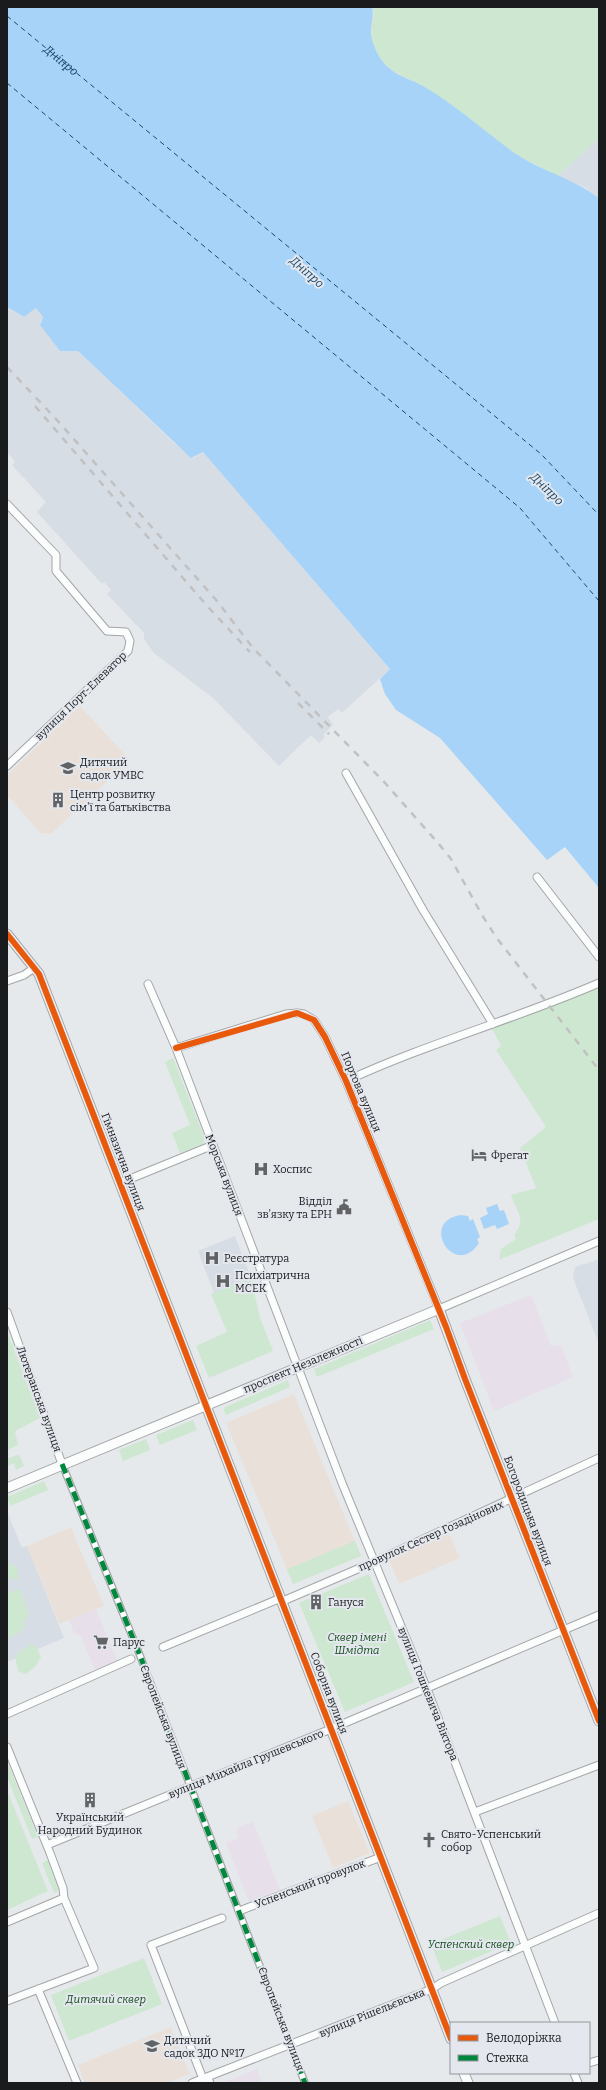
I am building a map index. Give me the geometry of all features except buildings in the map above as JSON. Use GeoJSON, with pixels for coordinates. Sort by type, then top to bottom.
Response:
{"type":"FeatureCollection","features":[{"type":"Feature","properties":{"kind":"street","name":"вулиця Порт-Елеватор"},"geometry":{"type":"LineString","coordinates":[[7,504],[56,555],[56,570],[107,631],[126,632],[130,646],[128,651],[7,766]]}},
{"type":"Feature","properties":{"kind":"street"},"geometry":{"type":"LineString","coordinates":[[346,773],[423,910],[493,1024]]}},
{"type":"Feature","properties":{"kind":"street"},"geometry":{"type":"LineString","coordinates":[[537,877],[599,957]]}},
{"type":"Feature","properties":{"kind":"street","name":"Гімназична вулиця"},"geometry":{"type":"LineString","coordinates":[[7,934],[39,974],[206,1406]]}},
{"type":"Feature","properties":{"kind":"street"},"geometry":{"type":"LineString","coordinates":[[7,981],[34,968]]}},
{"type":"Feature","properties":{"kind":"street"},"geometry":{"type":"LineString","coordinates":[[346,1081],[394,1059],[548,1005],[599,983]]}},
{"type":"Feature","properties":{"kind":"street","name":"Морська вулиця"},"geometry":{"type":"LineString","coordinates":[[148,984],[176,1048],[298,1367]]}},
{"type":"Feature","properties":{"kind":"street","name":"Портова вулиця"},"geometry":{"type":"LineString","coordinates":[[176,1048],[297,1013],[304,1014],[314,1020],[326,1037],[346,1081],[439,1309]]}},
{"type":"Feature","properties":{"kind":"street"},"geometry":{"type":"LineString","coordinates":[[120,1183],[213,1146]]}},
{"type":"Feature","properties":{"kind":"street","name":"проспект Незалежності"},"geometry":{"type":"LineString","coordinates":[[7,1488],[599,1241]]}},
{"type":"Feature","properties":{"kind":"street","name":"Богородицька вулиця"},"geometry":{"type":"LineString","coordinates":[[439,1309],[599,1721]]}},
{"type":"Feature","properties":{"kind":"street","name":"Лютеранська вулиця"},"geometry":{"type":"LineString","coordinates":[[7,1312],[62,1464]]}},
{"type":"Feature","properties":{"kind":"street","name":"вулиця Гошкевича Віктора"},"geometry":{"type":"LineString","coordinates":[[298,1367],[374,1562],[428,1689],[555,2022]]}},
{"type":"Feature","properties":{"kind":"street","name":"Соборна вулиця"},"geometry":{"type":"LineString","coordinates":[[206,1406],[282,1599],[450,2036]]}},
{"type":"Feature","properties":{"kind":"street","name":"провулок Сестер Гозадінових"},"geometry":{"type":"LineString","coordinates":[[163,1646],[374,1562],[599,1458]]}},
{"type":"Feature","properties":{"kind":"street","name":"Європейська вулиця"},"geometry":{"type":"LineString","coordinates":[[62,1464],[138,1653],[189,1787],[306,2083]]}},
{"type":"Feature","properties":{"kind":"street","name":"вулиця Михайла Грушевського"},"geometry":{"type":"LineString","coordinates":[[47,1845],[332,1729],[599,1615]]}},
{"type":"Feature","properties":{"kind":"street"},"geometry":{"type":"LineString","coordinates":[[7,1714],[131,1659]]}},
{"type":"Feature","properties":{"kind":"street"},"geometry":{"type":"LineString","coordinates":[[7,1747],[64,1888],[64,1898],[94,1968],[7,2001]]}},
{"type":"Feature","properties":{"kind":"street"},"geometry":{"type":"LineString","coordinates":[[475,1812],[599,1765]]}},
{"type":"Feature","properties":{"kind":"street","name":"Успенський провулок"},"geometry":{"type":"LineString","coordinates":[[239,1911],[381,1857]]}},
{"type":"Feature","properties":{"kind":"street"},"geometry":{"type":"LineString","coordinates":[[7,1922],[64,1898]]}},
{"type":"Feature","properties":{"kind":"street","name":"вулиця Рішельєвська"},"geometry":{"type":"LineString","coordinates":[[192,2083],[206,2080],[432,1989],[441,1983],[599,1913]]}},
{"type":"Feature","properties":{"kind":"street"},"geometry":{"type":"LineString","coordinates":[[206,2080],[151,1945],[222,1918]]}},
{"type":"Feature","properties":{"kind":"street"},"geometry":{"type":"LineString","coordinates":[[38,1989],[77,2083]]}},
{"type":"Feature","properties":{"kind":"shaded area"},"geometry":{"type":"Polygon","coordinates":[[[599,138],[599,198],[586,188],[558,176],[599,138]]]}},
{"type":"Feature","properties":{"kind":"shaded area"},"geometry":{"type":"Polygon","coordinates":[[[7,308],[24,317],[36,308],[43,317],[40,322],[60,351],[78,351],[174,443],[193,458],[203,452],[390,669],[342,713],[338,709],[328,717],[333,725],[323,735],[325,737],[319,743],[311,735],[279,766],[213,698],[154,653],[144,639],[144,633],[107,594],[111,590],[104,582],[102,584],[37,512],[46,502],[12,465],[15,462],[7,452],[7,308]]]}},
{"type":"Feature","properties":{"kind":"shaded area","name":"Дитячий садок УМВС"},"geometry":{"type":"Polygon","coordinates":[[[80,706],[130,760],[51,834],[40,833],[7,795],[7,775],[80,706]]]}},
{"type":"Feature","properties":{"kind":"shaded area"},"geometry":{"type":"Polygon","coordinates":[[[235,1236],[251,1278],[214,1293],[198,1251],[235,1236]]]}},
{"type":"Feature","properties":{"kind":"shaded area"},"geometry":{"type":"Polygon","coordinates":[[[599,1259],[599,1344],[573,1278],[575,1267],[599,1259]]]}},
{"type":"Feature","properties":{"kind":"shaded area"},"geometry":{"type":"Polygon","coordinates":[[[531,1295],[551,1346],[561,1345],[573,1377],[494,1411],[460,1323],[531,1295]]]}},
{"type":"Feature","properties":{"kind":"shaded area"},"geometry":{"type":"Polygon","coordinates":[[[294,1394],[361,1556],[293,1584],[226,1423],[294,1394]]]}},
{"type":"Feature","properties":{"kind":"shaded area"},"geometry":{"type":"Polygon","coordinates":[[[8,1514],[22,1548],[27,1546],[64,1638],[7,1662],[8,1514]]]}},
{"type":"Feature","properties":{"kind":"shaded area"},"geometry":{"type":"Polygon","coordinates":[[[71,1527],[104,1606],[59,1624],[27,1546],[71,1527]]]}},
{"type":"Feature","properties":{"kind":"shaded area"},"geometry":{"type":"Polygon","coordinates":[[[449,1533],[460,1558],[399,1584],[388,1558],[449,1533]]]}},
{"type":"Feature","properties":{"kind":"shaded area","name":"Парус"},"geometry":{"type":"Polygon","coordinates":[[[96,1609],[117,1660],[95,1670],[81,1636],[74,1633],[69,1620],[96,1609]]]}},
{"type":"Feature","properties":{"kind":"shaded area"},"geometry":{"type":"Polygon","coordinates":[[[348,1801],[370,1853],[333,1868],[312,1816],[348,1801]]]}},
{"type":"Feature","properties":{"kind":"shaded area"},"geometry":{"type":"Polygon","coordinates":[[[253,1821],[280,1890],[249,1902],[226,1843],[239,1838],[236,1829],[253,1821]]]}},
{"type":"Feature","properties":{"kind":"shaded area","name":"Дитячий садок ЗДО №17"},"geometry":{"type":"Polygon","coordinates":[[[171,2027],[190,2074],[167,2083],[85,2083],[78,2065],[171,2027]]]}},
{"type":"Feature","properties":{"kind":"shaded area"},"geometry":{"type":"Polygon","coordinates":[[[257,2069],[262,2083],[224,2083],[224,2082],[257,2069]]]}},
{"type":"Feature","properties":{"kind":"green space"},"geometry":{"type":"Polygon","coordinates":[[[372,7],[599,7],[599,138],[558,176],[517,155],[422,86],[389,69],[380,58],[372,43],[371,29],[374,14],[372,7]]]}},
{"type":"Feature","properties":{"kind":"green space"},"geometry":{"type":"Polygon","coordinates":[[[599,983],[599,1219],[499,1260],[501,1249],[516,1239],[514,1235],[520,1224],[520,1215],[511,1195],[536,1188],[520,1148],[546,1127],[496,1050],[501,1046],[490,1025],[599,983]]]}},
{"type":"Feature","properties":{"kind":"green space"},"geometry":{"type":"Polygon","coordinates":[[[173,1058],[205,1139],[203,1144],[180,1153],[172,1133],[190,1125],[165,1062],[173,1058]]]}},
{"type":"Feature","properties":{"kind":"green space"},"geometry":{"type":"Polygon","coordinates":[[[251,1278],[260,1318],[273,1351],[209,1378],[196,1346],[227,1332],[211,1294],[251,1278]]]}},
{"type":"Feature","properties":{"kind":"green space"},"geometry":{"type":"Polygon","coordinates":[[[430,1320],[434,1329],[317,1377],[314,1369],[430,1320]]]}},
{"type":"Feature","properties":{"kind":"green space"},"geometry":{"type":"Polygon","coordinates":[[[7,1331],[40,1418],[15,1431],[18,1445],[7,1450],[7,1331]]]}},
{"type":"Feature","properties":{"kind":"green space"},"geometry":{"type":"Polygon","coordinates":[[[288,1380],[290,1387],[226,1415],[223,1408],[288,1380]]]}},
{"type":"Feature","properties":{"kind":"green space"},"geometry":{"type":"Polygon","coordinates":[[[193,1420],[197,1430],[160,1445],[156,1435],[193,1420]]]}},
{"type":"Feature","properties":{"kind":"green space"},"geometry":{"type":"Polygon","coordinates":[[[146,1439],[150,1450],[123,1461],[119,1450],[146,1439]]]}},
{"type":"Feature","properties":{"kind":"green space"},"geometry":{"type":"Polygon","coordinates":[[[19,1454],[24,1466],[16,1470],[14,1463],[7,1466],[7,1459],[19,1454]]]}},
{"type":"Feature","properties":{"kind":"green space"},"geometry":{"type":"Polygon","coordinates":[[[44,1481],[48,1490],[10,1506],[7,1497],[44,1481]]]}},
{"type":"Feature","properties":{"kind":"green space"},"geometry":{"type":"Polygon","coordinates":[[[355,1541],[361,1556],[293,1584],[287,1569],[355,1541]]]}},
{"type":"Feature","properties":{"kind":"green space"},"geometry":{"type":"Polygon","coordinates":[[[7,1562],[9,1564],[13,1564],[18,1571],[18,1580],[14,1580],[12,1577],[7,1579],[7,1562]]]}},
{"type":"Feature","properties":{"kind":"green space","name":"Сквер імені Шмідта"},"geometry":{"type":"Polygon","coordinates":[[[369,1574],[414,1682],[345,1712],[299,1603],[369,1574]]]}},
{"type":"Feature","properties":{"kind":"green space"},"geometry":{"type":"Polygon","coordinates":[[[18,1589],[21,1591],[29,1616],[23,1621],[25,1627],[20,1632],[7,1639],[7,1594],[18,1589]]]}},
{"type":"Feature","properties":{"kind":"green space"},"geometry":{"type":"Polygon","coordinates":[[[31,1644],[37,1647],[41,1657],[36,1666],[26,1674],[18,1671],[15,1656],[31,1644]]]}},
{"type":"Feature","properties":{"kind":"green space"},"geometry":{"type":"Polygon","coordinates":[[[7,1761],[38,1837],[32,1839],[7,1777],[7,1761]]]}},
{"type":"Feature","properties":{"kind":"green space"},"geometry":{"type":"Polygon","coordinates":[[[7,1790],[48,1891],[7,1910],[7,1790]]]}},
{"type":"Feature","properties":{"kind":"green space"},"geometry":{"type":"Polygon","coordinates":[[[48,1860],[58,1887],[58,1891],[54,1893],[42,1863],[48,1860]]]}},
{"type":"Feature","properties":{"kind":"green space","name":"Успенский сквер"},"geometry":{"type":"Polygon","coordinates":[[[500,1916],[511,1943],[442,1972],[431,1944],[500,1916]]]}},
{"type":"Feature","properties":{"kind":"green space","name":"Дитячий сквер"},"geometry":{"type":"Polygon","coordinates":[[[144,1958],[162,2004],[69,2041],[51,1995],[144,1958]]]}},
{"type":"Feature","properties":{"kind":"water","name":"Дніпро"},"geometry":{"type":"Polygon","coordinates":[[[7,7],[372,7],[372,39],[379,56],[388,67],[398,74],[435,93],[516,154],[589,191],[599,198],[599,888],[565,847],[547,860],[440,738],[396,710],[385,694],[380,679],[390,669],[203,452],[191,458],[78,351],[60,351],[40,325],[43,317],[36,308],[24,317],[7,307],[7,7]]]}},
{"type":"Feature","properties":{"kind":"water"},"geometry":{"type":"Polygon","coordinates":[[[497,1204],[500,1211],[504,1210],[509,1224],[497,1229],[495,1225],[484,1229],[480,1218],[488,1214],[486,1208],[497,1204]]]}},
{"type":"Feature","properties":{"kind":"water"},"geometry":{"type":"Polygon","coordinates":[[[461,1215],[468,1216],[470,1221],[473,1219],[480,1237],[477,1239],[479,1243],[470,1253],[460,1255],[451,1252],[445,1245],[441,1236],[442,1227],[448,1219],[461,1215]]]}},
{"type":"Feature","properties":{"kind":"ferry route"},"geometry":{"type":"LineString","coordinates":[[7,16],[541,454],[599,515]]}},
{"type":"Feature","properties":{"kind":"ferry route"},"geometry":{"type":"LineString","coordinates":[[7,83],[520,508],[599,601]]}},
{"type":"Feature","properties":{"kind":"railway"},"geometry":{"type":"LineString","coordinates":[[7,367],[57,420],[217,601],[253,648],[386,784],[438,843],[451,859],[496,937],[599,1070]]}},
{"type":"Feature","properties":{"kind":"railway"},"geometry":{"type":"LineString","coordinates":[[35,406],[208,607],[250,652]]}},
{"type":"Feature","properties":{"kind":"railway"},"geometry":{"type":"LineString","coordinates":[[298,703],[329,734]]}},
{"type":"Feature","properties":{"kind":"marked path"},"geometry":{"type":"LineString","coordinates":[[62,1464],[139,1653],[305,2083]]}},
{"type":"Feature","properties":{"kind":"cycle path"},"geometry":{"type":"LineString","coordinates":[[7,934],[39,974],[450,2036]]}},
{"type":"Feature","properties":{"kind":"cycle path"},"geometry":{"type":"LineString","coordinates":[[176,1048],[297,1013],[314,1020],[325,1037],[346,1081],[446,1327],[599,1721]]}},
{"type":"Feature","properties":{"kind":"place","name":"Дитячий садок УМВС"},"geometry":{"type":"Point","coordinates":[68,768]}},
{"type":"Feature","properties":{"kind":"place","name":"Центр розвитку сім'ї та батьківства"},"geometry":{"type":"Point","coordinates":[58,800]}},
{"type":"Feature","properties":{"kind":"place","name":"Фрегат"},"geometry":{"type":"Point","coordinates":[479,1155]}},
{"type":"Feature","properties":{"kind":"place","name":"Хоспис"},"geometry":{"type":"Point","coordinates":[261,1169]}},
{"type":"Feature","properties":{"kind":"place","name":"Відділ зв'язку та ЕРН"},"geometry":{"type":"Point","coordinates":[344,1207]}},
{"type":"Feature","properties":{"kind":"place","name":"Реєстратура"},"geometry":{"type":"Point","coordinates":[212,1258]}},
{"type":"Feature","properties":{"kind":"place","name":"Психіатрична МСЕК"},"geometry":{"type":"Point","coordinates":[223,1281]}},
{"type":"Feature","properties":{"kind":"place","name":"Гануся"},"geometry":{"type":"Point","coordinates":[316,1602]}},
{"type":"Feature","properties":{"kind":"place","name":"Парус"},"geometry":{"type":"Point","coordinates":[101,1642]}},
{"type":"Feature","properties":{"kind":"place","name":"Український Народний Будинок"},"geometry":{"type":"Point","coordinates":[90,1800]}},
{"type":"Feature","properties":{"kind":"place","name":"Свято-Успенський собор"},"geometry":{"type":"Point","coordinates":[429,1840]}},
{"type":"Feature","properties":{"kind":"place","name":"Дитячий садок ЗДО №17"},"geometry":{"type":"Point","coordinates":[152,2046]}}]}
